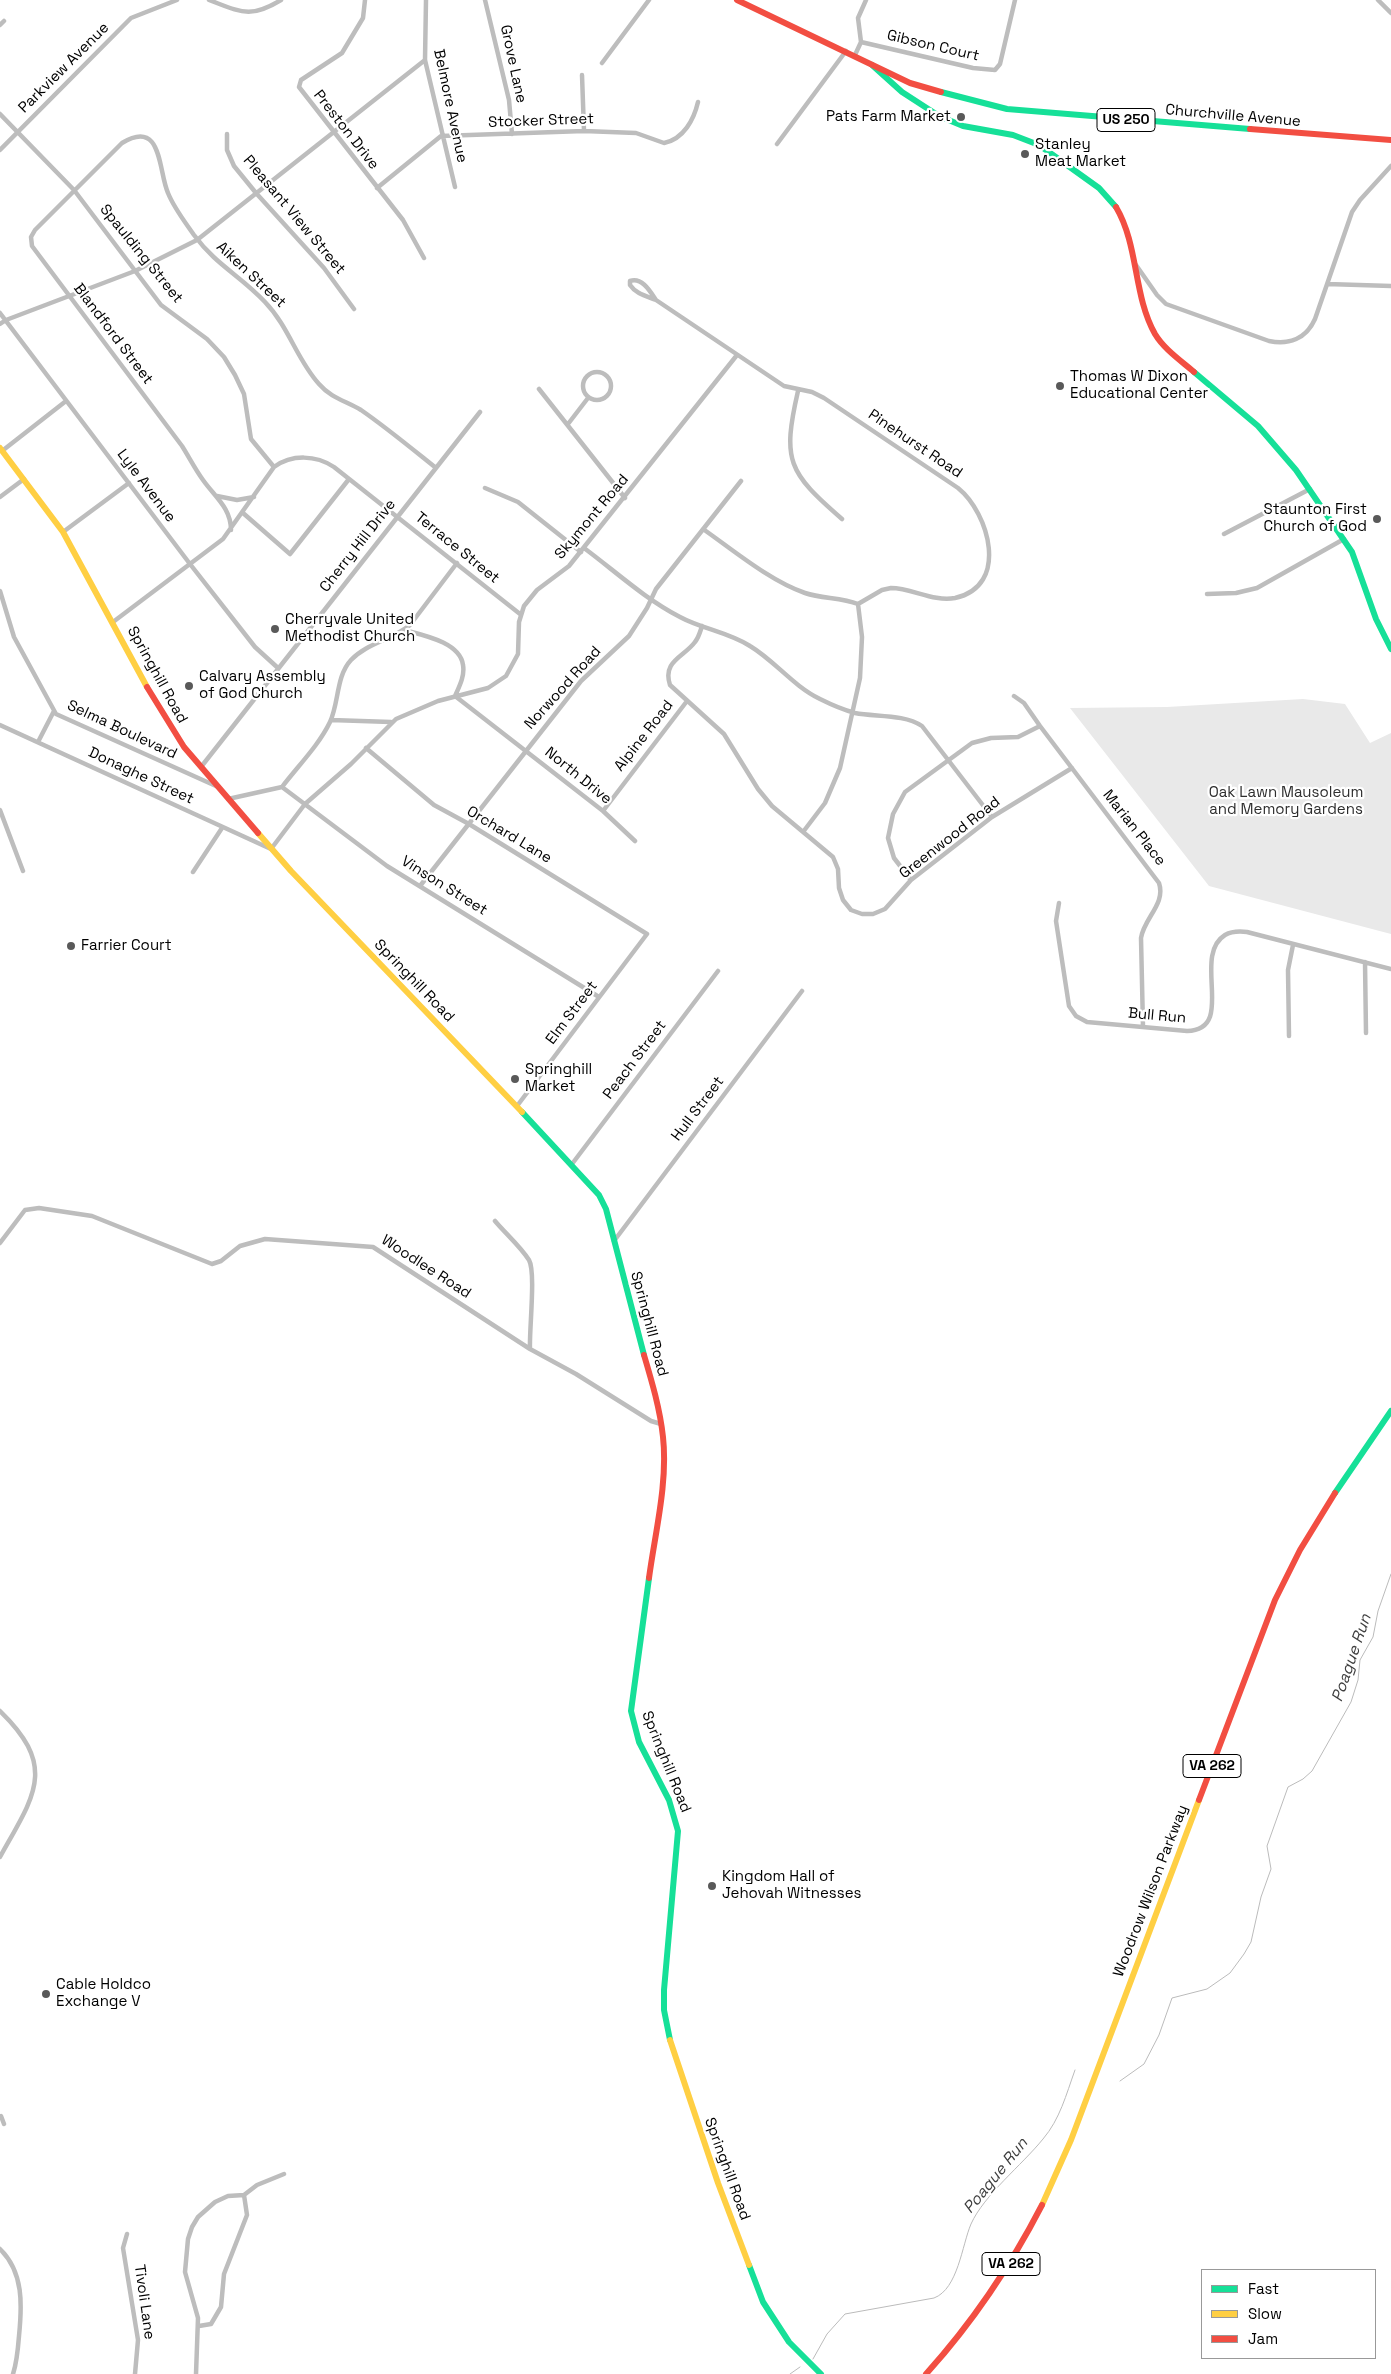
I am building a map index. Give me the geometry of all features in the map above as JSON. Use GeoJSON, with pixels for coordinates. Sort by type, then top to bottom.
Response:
{"type":"FeatureCollection","features":[{"type":"Feature","properties":{"kind":"main road","name":"Churchville Avenue"},"geometry":{"type":"LineString","coordinates":[[737,0],[910,83],[977,104],[1008,109],[1391,140]]}},
{"type":"Feature","properties":{"kind":"main road"},"geometry":{"type":"LineString","coordinates":[[869,63],[896,89],[960,125],[1033,142],[1094,184],[1107,196],[1117,209],[1136,265],[1150,322],[1162,345],[1265,432],[1310,489],[1356,560],[1376,619],[1391,649]]}},
{"type":"Feature","properties":{"kind":"main road"},"geometry":{"type":"LineString","coordinates":[[905,94],[910,83]]}},
{"type":"Feature","properties":{"kind":"main road","name":"Springhill Road"},"geometry":{"type":"LineString","coordinates":[[1,450],[63,532],[166,721],[184,747],[271,849],[572,1164],[592,1186],[602,1202],[662,1424],[663,1472],[632,1711],[638,1735],[673,1809],[678,1830],[664,1990],[665,2018],[682,2080],[761,2296],[781,2332],[805,2360],[821,2374]]}},
{"type":"Feature","properties":{"kind":"main road","name":"Woodrow Wilson Parkway"},"geometry":{"type":"LineString","coordinates":[[926,2374],[960,2335],[995,2289],[1024,2242],[1047,2198],[1071,2140],[1275,1600],[1292,1563],[1317,1518],[1391,1411]]}},
{"type":"Feature","properties":{"kind":"street","name":"Parkview Avenue"},"geometry":{"type":"LineString","coordinates":[[0,150],[131,18],[178,0]]}},
{"type":"Feature","properties":{"kind":"street"},"geometry":{"type":"LineString","coordinates":[[209,0],[245,13],[264,10],[281,0]]}},
{"type":"Feature","properties":{"kind":"street","name":"Preston Drive"},"geometry":{"type":"LineString","coordinates":[[365,0],[363,18],[341,54],[299,84],[300,92],[403,220],[424,258]]}},
{"type":"Feature","properties":{"kind":"street","name":"Belmore Avenue"},"geometry":{"type":"LineString","coordinates":[[426,0],[425,60],[454,187]]}},
{"type":"Feature","properties":{"kind":"street","name":"Grove Lane"},"geometry":{"type":"LineString","coordinates":[[485,0],[509,100],[512,134]]}},
{"type":"Feature","properties":{"kind":"street"},"geometry":{"type":"LineString","coordinates":[[602,63],[649,0]]}},
{"type":"Feature","properties":{"kind":"street"},"geometry":{"type":"LineString","coordinates":[[855,55],[861,42],[858,18],[866,0]]}},
{"type":"Feature","properties":{"kind":"street","name":"Gibson Court"},"geometry":{"type":"LineString","coordinates":[[861,42],[973,68],[988,71],[995,70],[999,67],[1015,0]]}},
{"type":"Feature","properties":{"kind":"street"},"geometry":{"type":"LineString","coordinates":[[1378,0],[1391,13]]}},
{"type":"Feature","properties":{"kind":"street"},"geometry":{"type":"LineString","coordinates":[[0,26],[4,21]]}},
{"type":"Feature","properties":{"kind":"street"},"geometry":{"type":"LineString","coordinates":[[777,144],[846,51]]}},
{"type":"Feature","properties":{"kind":"street"},"geometry":{"type":"LineString","coordinates":[[0,324],[6,320],[135,271],[197,240],[425,60]]}},
{"type":"Feature","properties":{"kind":"street"},"geometry":{"type":"LineString","coordinates":[[582,75],[584,131]]}},
{"type":"Feature","properties":{"kind":"street","name":"Stocker Street"},"geometry":{"type":"LineString","coordinates":[[441,136],[584,131],[636,134],[659,143],[667,143],[678,137],[694,118],[698,102]]}},
{"type":"Feature","properties":{"kind":"street","name":"Spaulding Street"},"geometry":{"type":"LineString","coordinates":[[0,114],[74,190],[166,309],[210,342],[230,365],[244,394],[251,439],[274,467]]}},
{"type":"Feature","properties":{"kind":"street","name":"Pleasant View Street"},"geometry":{"type":"LineString","coordinates":[[227,134],[227,147],[231,159],[256,193],[324,268],[354,309]]}},
{"type":"Feature","properties":{"kind":"street"},"geometry":{"type":"LineString","coordinates":[[377,188],[441,136]]}},
{"type":"Feature","properties":{"kind":"street","name":"Aiken Street"},"geometry":{"type":"LineString","coordinates":[[74,190],[122,143],[134,138],[147,139],[154,144],[158,151],[163,180],[169,196],[197,240],[215,261],[252,290],[272,310],[286,329],[312,374],[325,390],[377,421],[436,468]]}},
{"type":"Feature","properties":{"kind":"street"},"geometry":{"type":"LineString","coordinates":[[1136,265],[1157,296],[1171,306],[1277,342],[1297,339],[1308,331],[1316,320],[1350,216],[1360,200],[1391,166]]}},
{"type":"Feature","properties":{"kind":"street","name":"Blandford Street"},"geometry":{"type":"LineString","coordinates":[[74,190],[35,230],[31,240],[34,249],[182,446],[202,479],[229,514],[231,530]]}},
{"type":"Feature","properties":{"kind":"street","name":"Pinehurst Road"},"geometry":{"type":"LineString","coordinates":[[656,300],[647,287],[638,281],[630,282],[633,289],[642,295],[656,300],[784,386],[822,396],[960,490],[978,513],[991,554],[988,567],[980,582],[967,593],[956,598],[940,598],[891,588],[882,590],[858,604]]}},
{"type":"Feature","properties":{"kind":"street"},"geometry":{"type":"LineString","coordinates":[[1327,284],[1391,286]]}},
{"type":"Feature","properties":{"kind":"street","name":"Lyle Avenue"},"geometry":{"type":"LineString","coordinates":[[0,313],[190,564],[255,647],[278,668]]}},
{"type":"Feature","properties":{"kind":"street","name":"Skymont Road"},"geometry":{"type":"LineString","coordinates":[[520,614],[533,594],[565,570],[582,550],[737,355]]}},
{"type":"Feature","properties":{"kind":"street"},"geometry":{"type":"LineString","coordinates":[[596,372],[605,375],[611,386],[608,396],[598,401],[588,398],[583,387],[586,378],[596,372]]}},
{"type":"Feature","properties":{"kind":"street"},"geometry":{"type":"LineString","coordinates":[[539,389],[625,498]]}},
{"type":"Feature","properties":{"kind":"street"},"geometry":{"type":"LineString","coordinates":[[798,391],[789,436],[792,460],[801,479],[842,518]]}},
{"type":"Feature","properties":{"kind":"street"},"geometry":{"type":"LineString","coordinates":[[568,424],[588,398]]}},
{"type":"Feature","properties":{"kind":"street"},"geometry":{"type":"LineString","coordinates":[[1,450],[66,401]]}},
{"type":"Feature","properties":{"kind":"street","name":"Cherry Hill Drive"},"geometry":{"type":"LineString","coordinates":[[201,767],[480,412]]}},
{"type":"Feature","properties":{"kind":"street","name":"Terrace Street"},"geometry":{"type":"LineString","coordinates":[[274,467],[292,458],[313,458],[330,464],[520,614]]}},
{"type":"Feature","properties":{"kind":"street"},"geometry":{"type":"LineString","coordinates":[[113,622],[221,541],[231,530],[274,467]]}},
{"type":"Feature","properties":{"kind":"street"},"geometry":{"type":"LineString","coordinates":[[0,497],[24,479]]}},
{"type":"Feature","properties":{"kind":"street"},"geometry":{"type":"LineString","coordinates":[[243,513],[290,554],[349,479]]}},
{"type":"Feature","properties":{"kind":"street","name":"Norwood Road"},"geometry":{"type":"LineString","coordinates":[[420,886],[587,675],[629,636],[651,598],[741,481]]}},
{"type":"Feature","properties":{"kind":"street"},"geometry":{"type":"LineString","coordinates":[[63,532],[128,483]]}},
{"type":"Feature","properties":{"kind":"street"},"geometry":{"type":"LineString","coordinates":[[485,488],[518,502],[673,614],[747,644],[810,694],[854,712],[908,720],[919,724],[928,731],[992,817]]}},
{"type":"Feature","properties":{"kind":"street"},"geometry":{"type":"LineString","coordinates":[[1224,534],[1310,489]]}},
{"type":"Feature","properties":{"kind":"street"},"geometry":{"type":"LineString","coordinates":[[217,496],[237,500],[254,497]]}},
{"type":"Feature","properties":{"kind":"street"},"geometry":{"type":"LineString","coordinates":[[703,529],[795,589],[813,595],[847,600],[858,604],[862,659],[854,712],[840,768],[832,790],[815,818],[803,832]]}},
{"type":"Feature","properties":{"kind":"street"},"geometry":{"type":"LineString","coordinates":[[1207,594],[1236,593],[1257,588],[1344,539]]}},
{"type":"Feature","properties":{"kind":"street"},"geometry":{"type":"LineString","coordinates":[[228,799],[282,787],[331,720],[343,672],[350,660],[367,648],[404,630],[457,563]]}},
{"type":"Feature","properties":{"kind":"street","name":"Selma Boulevard"},"geometry":{"type":"LineString","coordinates":[[0,591],[14,637],[54,711],[218,787]]}},
{"type":"Feature","properties":{"kind":"street"},"geometry":{"type":"LineString","coordinates":[[271,849],[305,804],[366,748],[391,722],[414,710],[491,686],[510,670],[519,650],[520,614]]}},
{"type":"Feature","properties":{"kind":"street","name":"Greenwood Road"},"geometry":{"type":"LineString","coordinates":[[702,626],[695,642],[675,659],[668,671],[671,686],[724,734],[758,789],[772,806],[834,858],[838,870],[841,897],[847,906],[856,912],[868,915],[882,911],[911,880],[992,817],[1072,768]]}},
{"type":"Feature","properties":{"kind":"street"},"geometry":{"type":"LineString","coordinates":[[404,630],[443,644],[459,657],[464,669],[456,696]]}},
{"type":"Feature","properties":{"kind":"street","name":"North Drive"},"geometry":{"type":"LineString","coordinates":[[456,696],[603,811],[635,841]]}},
{"type":"Feature","properties":{"kind":"street","name":"Marian Place"},"geometry":{"type":"LineString","coordinates":[[1014,696],[1024,703],[1160,885],[1160,900],[1144,927],[1141,938],[1143,1027]]}},
{"type":"Feature","properties":{"kind":"street","name":"Alpine Road"},"geometry":{"type":"LineString","coordinates":[[603,811],[687,701]]}},
{"type":"Feature","properties":{"kind":"street"},"geometry":{"type":"LineString","coordinates":[[38,742],[54,711]]}},
{"type":"Feature","properties":{"kind":"street"},"geometry":{"type":"LineString","coordinates":[[331,720],[391,722]]}},
{"type":"Feature","properties":{"kind":"street","name":"Donaghe Street"},"geometry":{"type":"LineString","coordinates":[[0,725],[271,849]]}},
{"type":"Feature","properties":{"kind":"street"},"geometry":{"type":"LineString","coordinates":[[911,880],[891,852],[888,838],[890,821],[896,806],[905,792],[948,759],[977,741],[990,738],[1018,737],[1040,726]]}},
{"type":"Feature","properties":{"kind":"street","name":"Orchard Lane"},"geometry":{"type":"LineString","coordinates":[[366,748],[430,802],[647,934]]}},
{"type":"Feature","properties":{"kind":"street","name":"Vinson Street"},"geometry":{"type":"LineString","coordinates":[[282,787],[387,866],[600,997]]}},
{"type":"Feature","properties":{"kind":"street"},"geometry":{"type":"LineString","coordinates":[[0,810],[23,871]]}},
{"type":"Feature","properties":{"kind":"street"},"geometry":{"type":"LineString","coordinates":[[193,872],[222,828]]}},
{"type":"Feature","properties":{"kind":"street","name":"Bull Run"},"geometry":{"type":"LineString","coordinates":[[1059,903],[1056,921],[1069,1006],[1072,1012],[1087,1022],[1193,1031],[1206,1024],[1212,1012],[1212,955],[1217,942],[1227,934],[1246,932],[1391,969]]}},
{"type":"Feature","properties":{"kind":"street","name":"Elm Street"},"geometry":{"type":"LineString","coordinates":[[517,1106],[647,934]]}},
{"type":"Feature","properties":{"kind":"street"},"geometry":{"type":"LineString","coordinates":[[1289,1036],[1288,970],[1294,944]]}},
{"type":"Feature","properties":{"kind":"street"},"geometry":{"type":"LineString","coordinates":[[1365,962],[1366,1033]]}},
{"type":"Feature","properties":{"kind":"street","name":"Peach Street"},"geometry":{"type":"LineString","coordinates":[[572,1164],[718,970]]}},
{"type":"Feature","properties":{"kind":"street","name":"Hull Street"},"geometry":{"type":"LineString","coordinates":[[614,1241],[802,991]]}},
{"type":"Feature","properties":{"kind":"street","name":"Woodlee Road"},"geometry":{"type":"LineString","coordinates":[[0,1244],[25,1210],[39,1208],[92,1216],[212,1264],[221,1262],[240,1246],[265,1239],[367,1245],[379,1250],[401,1267],[530,1349],[576,1374],[651,1421],[662,1424]]}},
{"type":"Feature","properties":{"kind":"street"},"geometry":{"type":"LineString","coordinates":[[495,1221],[530,1261],[532,1308],[529,1328],[530,1349]]}},
{"type":"Feature","properties":{"kind":"street"},"geometry":{"type":"LineString","coordinates":[[0,1711],[19,1732],[28,1747],[34,1761],[36,1774],[32,1800],[0,1857]]}},
{"type":"Feature","properties":{"kind":"street"},"geometry":{"type":"LineString","coordinates":[[1,2116],[4,2124]]}},
{"type":"Feature","properties":{"kind":"street"},"geometry":{"type":"LineString","coordinates":[[196,2374],[199,2326],[197,2311],[185,2272],[188,2239],[192,2227],[206,2208],[228,2196],[244,2195],[257,2185],[284,2174]]}},
{"type":"Feature","properties":{"kind":"street"},"geometry":{"type":"LineString","coordinates":[[199,2326],[211,2324],[221,2306],[224,2274],[247,2215],[244,2195]]}},
{"type":"Feature","properties":{"kind":"street","name":"Tivoli Lane"},"geometry":{"type":"LineString","coordinates":[[127,2234],[123,2248],[138,2340],[135,2374]]}},
{"type":"Feature","properties":{"kind":"street"},"geometry":{"type":"LineString","coordinates":[[0,2249],[10,2260],[20,2291],[19,2339],[13,2374]]}},
{"type":"Feature","properties":{"kind":"green space","name":"Oak Lawn Mausoleum and Memory Gardens"},"geometry":{"type":"Polygon","coordinates":[[[1303,699],[1345,704],[1370,743],[1391,733],[1391,934],[1209,886],[1070,708],[1167,707],[1303,699]]]}},
{"type":"Feature","properties":{"kind":"waterway","name":"Poague Run"},"geometry":{"type":"LineString","coordinates":[[1120,2081],[1144,2064],[1159,2035],[1172,1998],[1207,1989],[1230,1973],[1251,1942],[1261,1897],[1271,1869],[1267,1846],[1288,1787],[1303,1779],[1312,1771],[1351,1702],[1358,1680],[1360,1660],[1373,1637],[1378,1611],[1391,1574]]}},
{"type":"Feature","properties":{"kind":"waterway","name":"Poague Run"},"geometry":{"type":"LineString","coordinates":[[813,2359],[827,2334],[845,2314],[934,2298],[949,2286],[958,2266],[971,2224],[977,2213],[994,2191],[1049,2131],[1062,2106],[1075,2070]]}},
{"type":"Feature","properties":{"kind":"waterway","name":"Poague Run"},"geometry":{"type":"LineString","coordinates":[[790,2374],[800,2367]]}},
{"type":"Feature","properties":{"kind":"traffic: fast"},"geometry":{"type":"LineString","coordinates":[[872,65],[902,92],[939,116],[963,126],[1013,135],[1039,145],[1099,188],[1116,207]]}},
{"type":"Feature","properties":{"kind":"traffic: fast"},"geometry":{"type":"LineString","coordinates":[[941,92],[1007,109],[1250,129]]}},
{"type":"Feature","properties":{"kind":"traffic: fast"},"geometry":{"type":"LineString","coordinates":[[1194,372],[1258,426],[1296,470],[1352,552],[1376,619],[1391,649]]}},
{"type":"Feature","properties":{"kind":"traffic: fast"},"geometry":{"type":"LineString","coordinates":[[522,1112],[599,1195],[606,1209],[644,1355]]}},
{"type":"Feature","properties":{"kind":"traffic: fast"},"geometry":{"type":"LineString","coordinates":[[1335,1493],[1391,1411]]}},
{"type":"Feature","properties":{"kind":"traffic: fast"},"geometry":{"type":"LineString","coordinates":[[649,1578],[631,1711],[639,1742],[669,1800],[678,1831],[664,1990],[664,2010],[670,2040]]}},
{"type":"Feature","properties":{"kind":"traffic: fast"},"geometry":{"type":"LineString","coordinates":[[749,2265],[763,2302],[789,2342],[821,2374]]}},
{"type":"Feature","properties":{"kind":"traffic: slow"},"geometry":{"type":"LineString","coordinates":[[0,448],[63,532],[147,687]]}},
{"type":"Feature","properties":{"kind":"traffic: slow"},"geometry":{"type":"LineString","coordinates":[[258,833],[291,871],[522,1112]]}},
{"type":"Feature","properties":{"kind":"traffic: slow"},"geometry":{"type":"LineString","coordinates":[[1042,2205],[1071,2140],[1199,1800]]}},
{"type":"Feature","properties":{"kind":"traffic: slow"},"geometry":{"type":"LineString","coordinates":[[670,2040],[718,2183],[749,2265]]}},
{"type":"Feature","properties":{"kind":"traffic: jam"},"geometry":{"type":"LineString","coordinates":[[737,0],[910,83],[941,92]]}},
{"type":"Feature","properties":{"kind":"traffic: jam"},"geometry":{"type":"LineString","coordinates":[[1250,129],[1391,140]]}},
{"type":"Feature","properties":{"kind":"traffic: jam"},"geometry":{"type":"LineString","coordinates":[[1116,207],[1129,238],[1143,303],[1155,334],[1168,349],[1194,372]]}},
{"type":"Feature","properties":{"kind":"traffic: jam"},"geometry":{"type":"LineString","coordinates":[[147,687],[184,747],[258,833]]}},
{"type":"Feature","properties":{"kind":"traffic: jam"},"geometry":{"type":"LineString","coordinates":[[644,1355],[660,1416],[664,1454],[660,1508],[649,1578]]}},
{"type":"Feature","properties":{"kind":"traffic: jam"},"geometry":{"type":"LineString","coordinates":[[1199,1800],[1275,1600],[1300,1550],[1335,1493]]}},
{"type":"Feature","properties":{"kind":"traffic: jam"},"geometry":{"type":"LineString","coordinates":[[926,2374],[990,2293],[1042,2205]]}},
{"type":"Feature","properties":{"kind":"place","name":"Pats Farm Market"},"geometry":{"type":"Point","coordinates":[961,117]}},
{"type":"Feature","properties":{"kind":"place","name":"Stanley Meat Market"},"geometry":{"type":"Point","coordinates":[1025,154]}},
{"type":"Feature","properties":{"kind":"place","name":"Thomas W Dixon Educational Center"},"geometry":{"type":"Point","coordinates":[1060,386]}},
{"type":"Feature","properties":{"kind":"place","name":"Staunton First Church of God"},"geometry":{"type":"Point","coordinates":[1377,519]}},
{"type":"Feature","properties":{"kind":"place","name":"Cherryvale United Methodist Church"},"geometry":{"type":"Point","coordinates":[275,629]}},
{"type":"Feature","properties":{"kind":"place","name":"Calvary Assembly of God Church"},"geometry":{"type":"Point","coordinates":[189,686]}},
{"type":"Feature","properties":{"kind":"place","name":"Farrier Court"},"geometry":{"type":"Point","coordinates":[71,946]}},
{"type":"Feature","properties":{"kind":"place","name":"Springhill Market"},"geometry":{"type":"Point","coordinates":[515,1079]}},
{"type":"Feature","properties":{"kind":"place","name":"Kingdom Hall of Jehovah Witnesses"},"geometry":{"type":"Point","coordinates":[712,1886]}},
{"type":"Feature","properties":{"kind":"place","name":"Cable Holdco Exchange V"},"geometry":{"type":"Point","coordinates":[46,1994]}}]}
